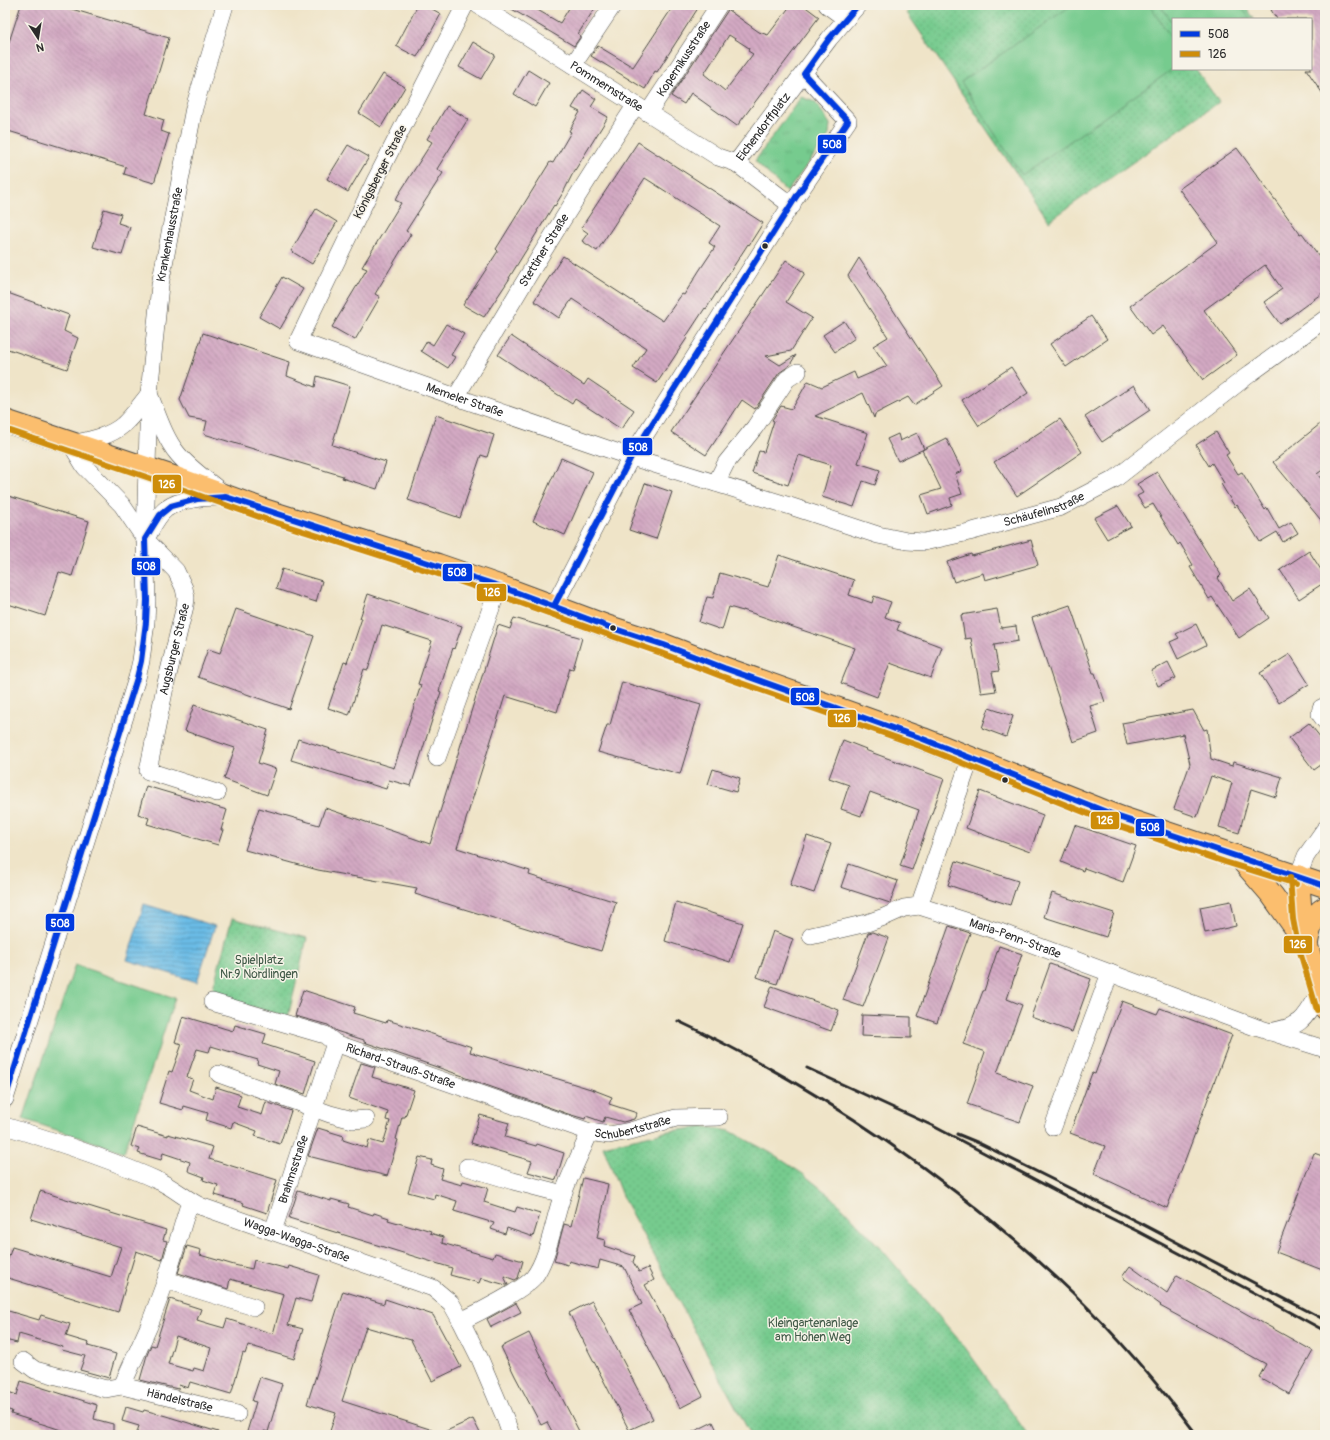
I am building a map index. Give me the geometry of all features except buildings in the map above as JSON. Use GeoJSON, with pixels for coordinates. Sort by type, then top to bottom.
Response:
{"type":"FeatureCollection","features":[{"type":"Feature","properties":{"kind":"main road"},"geometry":{"type":"LineString","coordinates":[[5,421],[226,497],[499,586],[609,627],[664,645],[724,668],[874,721],[1119,817],[1325,886]]}},
{"type":"Feature","properties":{"kind":"main road"},"geometry":{"type":"LineString","coordinates":[[1240,858],[1272,895],[1306,943]]}},
{"type":"Feature","properties":{"kind":"main road"},"geometry":{"type":"LineString","coordinates":[[1298,876],[1301,918],[1306,943],[1322,1000]]}},
{"type":"Feature","properties":{"kind":"main road"},"geometry":{"type":"LineString","coordinates":[[1306,943],[1310,925],[1315,916],[1325,908]]}},
{"type":"Feature","properties":{"kind":"street","name":"Krankenhausstraße"},"geometry":{"type":"LineString","coordinates":[[147,469],[149,394],[160,285],[194,108],[225,5]]}},
{"type":"Feature","properties":{"kind":"street","name":"Königsberger Straße"},"geometry":{"type":"LineString","coordinates":[[298,341],[376,179],[465,5]]}},
{"type":"Feature","properties":{"kind":"street","name":"Pommernstraße"},"geometry":{"type":"LineString","coordinates":[[478,5],[504,11],[573,65],[718,157],[736,163]]}},
{"type":"Feature","properties":{"kind":"street"},"geometry":{"type":"LineString","coordinates":[[573,65],[613,5]]}},
{"type":"Feature","properties":{"kind":"street","name":"Kopernikusstraße"},"geometry":{"type":"LineString","coordinates":[[642,110],[719,5]]}},
{"type":"Feature","properties":{"kind":"street"},"geometry":{"type":"LineString","coordinates":[[827,5],[846,19]]}},
{"type":"Feature","properties":{"kind":"street","name":"Eichendorffplatz"},"geometry":{"type":"LineString","coordinates":[[788,211],[736,163],[858,5]]}},
{"type":"Feature","properties":{"kind":"street"},"geometry":{"type":"LineString","coordinates":[[554,606],[631,457],[788,211],[848,121],[804,74]]}},
{"type":"Feature","properties":{"kind":"street","name":"Stettiner Straße"},"geometry":{"type":"LineString","coordinates":[[456,398],[513,299],[601,158],[642,110]]}},
{"type":"Feature","properties":{"kind":"street","name":"Schäufelinstraße"},"geometry":{"type":"LineString","coordinates":[[631,457],[878,535],[907,541],[924,542],[1061,507],[1115,479],[1251,373],[1325,319]]}},
{"type":"Feature","properties":{"kind":"street","name":"Memeler Straße"},"geometry":{"type":"LineString","coordinates":[[298,341],[456,398],[631,457]]}},
{"type":"Feature","properties":{"kind":"street"},"geometry":{"type":"LineString","coordinates":[[716,483],[726,463],[755,427],[787,379],[798,372]]}},
{"type":"Feature","properties":{"kind":"street"},"geometry":{"type":"LineString","coordinates":[[146,539],[122,505],[86,467],[71,444],[93,439],[116,430],[129,419],[149,394],[168,440],[177,453],[226,497]]}},
{"type":"Feature","properties":{"kind":"street"},"geometry":{"type":"LineString","coordinates":[[5,1099],[137,678],[141,661],[147,600],[147,469]]}},
{"type":"Feature","properties":{"kind":"street"},"geometry":{"type":"LineString","coordinates":[[146,539],[160,515],[171,506],[197,499],[226,497]]}},
{"type":"Feature","properties":{"kind":"street","name":"Augsburger Straße"},"geometry":{"type":"LineString","coordinates":[[146,539],[176,571],[184,588],[186,598],[165,687],[148,771],[217,793]]}},
{"type":"Feature","properties":{"kind":"street"},"geometry":{"type":"LineString","coordinates":[[437,758],[499,586]]}},
{"type":"Feature","properties":{"kind":"street"},"geometry":{"type":"LineString","coordinates":[[1325,706],[1321,708],[1320,714],[1325,721]]}},
{"type":"Feature","properties":{"kind":"street"},"geometry":{"type":"LineString","coordinates":[[919,906],[971,758]]}},
{"type":"Feature","properties":{"kind":"street"},"geometry":{"type":"LineString","coordinates":[[1298,876],[1306,856],[1325,829]]}},
{"type":"Feature","properties":{"kind":"street","name":"Maria-Penn-Straße"},"geometry":{"type":"LineString","coordinates":[[812,936],[867,923],[904,908],[919,906],[987,927],[1269,1032],[1325,1050]]}},
{"type":"Feature","properties":{"kind":"street"},"geometry":{"type":"LineString","coordinates":[[1053,1127],[1110,973]]}},
{"type":"Feature","properties":{"kind":"street"},"geometry":{"type":"LineString","coordinates":[[1269,1032],[1295,1026],[1322,1000]]}},
{"type":"Feature","properties":{"kind":"street","name":"Richard-Strauß-Straße"},"geometry":{"type":"LineString","coordinates":[[212,1002],[325,1035],[335,1042],[590,1132]]}},
{"type":"Feature","properties":{"kind":"street","name":"Brahmsstraße"},"geometry":{"type":"LineString","coordinates":[[272,1231],[335,1042]]}},
{"type":"Feature","properties":{"kind":"street"},"geometry":{"type":"LineString","coordinates":[[219,1074],[330,1114],[354,1120],[366,1119]]}},
{"type":"Feature","properties":{"kind":"street","name":"Schubertstraße"},"geometry":{"type":"LineString","coordinates":[[461,1321],[518,1290],[529,1282],[534,1276],[542,1262],[563,1194],[590,1132],[609,1135],[630,1131],[676,1118],[719,1117]]}},
{"type":"Feature","properties":{"kind":"street","name":"Wagga-Wagga-Straße"},"geometry":{"type":"LineString","coordinates":[[5,1126],[81,1150],[155,1180],[200,1206],[433,1288],[452,1303],[480,1359],[506,1418],[510,1435]]}},
{"type":"Feature","properties":{"kind":"street"},"geometry":{"type":"LineString","coordinates":[[467,1167],[563,1194]]}},
{"type":"Feature","properties":{"kind":"street"},"geometry":{"type":"LineString","coordinates":[[122,1386],[149,1326],[166,1280],[190,1201]]}},
{"type":"Feature","properties":{"kind":"street"},"geometry":{"type":"LineString","coordinates":[[166,1280],[254,1307]]}},
{"type":"Feature","properties":{"kind":"street","name":"Händelstraße"},"geometry":{"type":"LineString","coordinates":[[23,1361],[35,1370],[106,1389],[122,1386],[237,1414]]}},
{"type":"Feature","properties":{"kind":"green space"},"geometry":{"type":"Polygon","coordinates":[[[914,5],[1245,5],[1253,18],[1172,18],[1172,70],[1197,70],[1219,102],[1049,221],[907,13],[914,5]]]}},
{"type":"Feature","properties":{"kind":"green space"},"geometry":{"type":"Polygon","coordinates":[[[1072,5],[1149,5],[1172,39],[1172,70],[1022,175],[961,82],[1072,5]]]}},
{"type":"Feature","properties":{"kind":"green space"},"geometry":{"type":"Polygon","coordinates":[[[1160,5],[1240,5],[1249,18],[1172,18],[1172,22],[1160,5]]]}},
{"type":"Feature","properties":{"kind":"green space"},"geometry":{"type":"Polygon","coordinates":[[[801,97],[815,102],[830,124],[829,135],[787,192],[755,161],[801,97]]]}},
{"type":"Feature","properties":{"kind":"green space","name":"Spielplatz Nr.9 Nördlingen"},"geometry":{"type":"Polygon","coordinates":[[[232,918],[307,938],[288,1017],[211,995],[232,918]]]}},
{"type":"Feature","properties":{"kind":"green space"},"geometry":{"type":"Polygon","coordinates":[[[75,965],[175,998],[124,1152],[23,1119],[75,965]]]}},
{"type":"Feature","properties":{"kind":"green space","name":"Kleingartenanlage am Hohen Weg"},"geometry":{"type":"Polygon","coordinates":[[[706,1127],[730,1131],[771,1153],[803,1174],[833,1198],[878,1245],[964,1346],[1028,1435],[751,1435],[622,1196],[603,1146],[669,1131],[706,1127]]]}},
{"type":"Feature","properties":{"kind":"water"},"geometry":{"type":"Polygon","coordinates":[[[144,904],[215,926],[197,982],[127,960],[144,904]]]}},
{"type":"Feature","properties":{"kind":"railway"},"geometry":{"type":"LineString","coordinates":[[678,1021],[731,1047],[784,1076],[836,1108],[886,1141],[936,1177],[983,1214],[1029,1253],[1090,1310],[1138,1362],[1197,1435]]}},
{"type":"Feature","properties":{"kind":"railway"},"geometry":{"type":"LineString","coordinates":[[807,1068],[933,1126],[1068,1197],[1137,1231],[1325,1331]]}},
{"type":"Feature","properties":{"kind":"railway"},"geometry":{"type":"LineString","coordinates":[[957,1134],[979,1143],[1140,1223],[1325,1320]]}},
{"type":"Feature","properties":{"kind":"transit line","name":"508"},"geometry":{"type":"LineString","coordinates":[[554,606],[631,457],[796,197],[848,121],[804,74],[829,39],[858,5]]}},
{"type":"Feature","properties":{"kind":"transit line","name":"126"},"geometry":{"type":"LineString","coordinates":[[5,429],[265,519],[496,594],[721,676],[920,746],[1116,825],[1225,862],[1296,884]]}},
{"type":"Feature","properties":{"kind":"transit line","name":"508"},"geometry":{"type":"LineString","coordinates":[[5,1099],[137,678],[141,661],[146,622],[147,600],[145,539],[160,515],[171,506],[197,499],[226,497],[499,586],[609,627],[664,645],[923,739],[1119,817],[1325,886]]}},
{"type":"Feature","properties":{"kind":"transit line","name":"126"},"geometry":{"type":"LineString","coordinates":[[1290,877],[1293,919],[1298,945],[1317,1010]]}}]}
